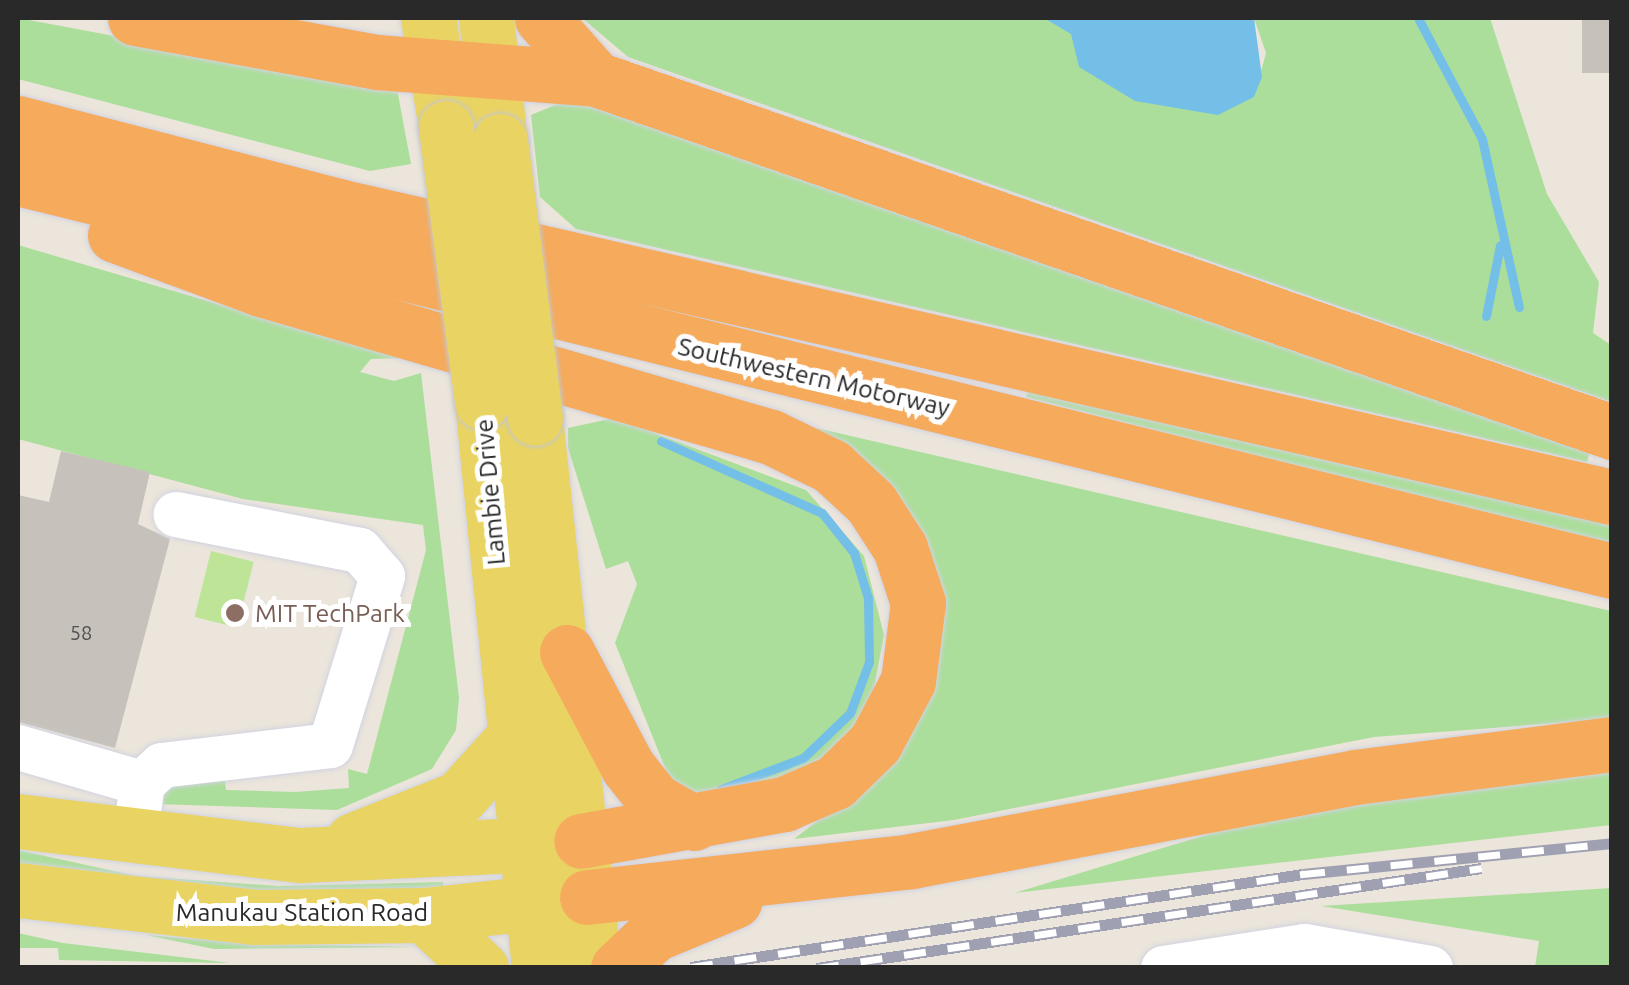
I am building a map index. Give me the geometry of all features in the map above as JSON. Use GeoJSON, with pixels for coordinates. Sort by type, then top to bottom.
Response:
{"type":"FeatureCollection","features":[{"type":"Feature","properties":{"kind":"highway"},"geometry":{"type":"LineString","coordinates":[[135,18],[432,42],[491,72],[596,79],[1612,432]]}},
{"type":"Feature","properties":{"kind":"highway"},"geometry":{"type":"LineString","coordinates":[[542,18],[596,79]]}},
{"type":"Feature","properties":{"kind":"highway"},"geometry":{"type":"LineString","coordinates":[[18,124],[357,211],[1612,497]]}},
{"type":"Feature","properties":{"kind":"highway","name":"Southwestern Motorway"},"geometry":{"type":"LineString","coordinates":[[18,178],[1612,571]]}},
{"type":"Feature","properties":{"kind":"highway"},"geometry":{"type":"LineString","coordinates":[[18,199],[261,289],[771,436],[857,488],[900,548],[918,602],[916,656],[889,723],[853,766],[812,794],[694,824],[581,841]]}},
{"type":"Feature","properties":{"kind":"highway"},"geometry":{"type":"LineString","coordinates":[[567,652],[628,767],[654,800],[694,824]]}},
{"type":"Feature","properties":{"kind":"highway"},"geometry":{"type":"LineString","coordinates":[[588,897],[781,876],[1031,841],[1391,772],[1612,744]]}},
{"type":"Feature","properties":{"kind":"highway"},"geometry":{"type":"LineString","coordinates":[[618,968],[671,925],[781,876]]}},
{"type":"Feature","properties":{"kind":"main road","name":"Lambie Drive"},"geometry":{"type":"LineString","coordinates":[[486,18],[534,418],[567,652],[594,968]]}},
{"type":"Feature","properties":{"kind":"main road","name":"Lambie Drive"},"geometry":{"type":"LineString","coordinates":[[432,42],[482,402],[513,738],[540,968]]}},
{"type":"Feature","properties":{"kind":"main road"},"geometry":{"type":"LineString","coordinates":[[301,855],[460,798],[513,738]]}},
{"type":"Feature","properties":{"kind":"main road"},"geometry":{"type":"LineString","coordinates":[[18,821],[134,840],[301,855],[525,848],[581,841]]}},
{"type":"Feature","properties":{"kind":"main road","name":"Manukau Station Road"},"geometry":{"type":"LineString","coordinates":[[18,890],[148,910],[424,914],[588,897]]}},
{"type":"Feature","properties":{"kind":"main road"},"geometry":{"type":"LineString","coordinates":[[424,914],[481,968]]}},
{"type":"Feature","properties":{"kind":"lane"},"geometry":{"type":"LineString","coordinates":[[134,840],[142,783],[161,765],[330,744],[382,576],[359,550],[176,514]]}},
{"type":"Feature","properties":{"kind":"lane"},"geometry":{"type":"LineString","coordinates":[[18,747],[142,783]]}},
{"type":"Feature","properties":{"kind":"lane"},"geometry":{"type":"LineString","coordinates":[[1163,968],[1304,946],[1430,968]]}},
{"type":"Feature","properties":{"kind":"green space"},"geometry":{"type":"Polygon","coordinates":[[[18,18],[397,89],[411,164],[370,171],[18,79],[18,18]]]}},
{"type":"Feature","properties":{"kind":"green space"},"geometry":{"type":"Polygon","coordinates":[[[582,18],[1044,18],[1254,97],[1266,53],[1254,18],[1490,18],[1547,194],[1599,282],[1593,333],[1611,345],[1611,402],[628,57],[582,18]]]}},
{"type":"Feature","properties":{"kind":"green space"},"geometry":{"type":"Polygon","coordinates":[[[567,100],[620,108],[1592,442],[1587,462],[576,229],[540,197],[531,115],[567,100]]]}},
{"type":"Feature","properties":{"kind":"green space"},"geometry":{"type":"Polygon","coordinates":[[[18,245],[401,358],[371,359],[360,372],[394,381],[421,373],[459,698],[456,730],[432,769],[337,810],[156,804],[170,783],[224,774],[226,790],[295,792],[349,788],[348,769],[367,774],[426,550],[423,525],[243,499],[18,439],[18,245]]]}},
{"type":"Feature","properties":{"kind":"green space"},"geometry":{"type":"Polygon","coordinates":[[[1028,390],[1611,522],[1611,547],[1026,397],[1028,390]]]}},
{"type":"Feature","properties":{"kind":"green space"},"geometry":{"type":"Polygon","coordinates":[[[614,418],[806,490],[864,556],[884,635],[871,704],[854,732],[793,780],[694,802],[658,785],[666,770],[615,643],[637,584],[628,561],[606,569],[568,448],[568,428],[614,418]]]}},
{"type":"Feature","properties":{"kind":"green space"},"geometry":{"type":"Polygon","coordinates":[[[816,428],[1611,611],[1611,719],[1374,737],[954,820],[794,839],[884,769],[937,658],[816,428]]]}},
{"type":"Feature","properties":{"kind":"green space"},"geometry":{"type":"Polygon","coordinates":[[[211,551],[254,562],[237,628],[195,617],[211,551]]]}},
{"type":"Feature","properties":{"kind":"green space"},"geometry":{"type":"Polygon","coordinates":[[[1611,772],[1611,825],[1014,893],[1265,817],[1611,772]]]}},
{"type":"Feature","properties":{"kind":"green space"},"geometry":{"type":"Polygon","coordinates":[[[18,850],[136,876],[278,886],[443,882],[444,893],[340,901],[18,872],[18,850]]]}},
{"type":"Feature","properties":{"kind":"green space"},"geometry":{"type":"Polygon","coordinates":[[[1611,888],[1611,967],[1535,967],[1539,941],[1321,906],[1611,888]]]}},
{"type":"Feature","properties":{"kind":"green space"},"geometry":{"type":"Polygon","coordinates":[[[18,933],[63,943],[230,963],[59,960],[58,948],[18,948],[18,933]]]}},
{"type":"Feature","properties":{"kind":"green space"},"geometry":{"type":"Polygon","coordinates":[[[146,935],[260,944],[421,947],[214,949],[146,935]]]}},
{"type":"Feature","properties":{"kind":"water"},"geometry":{"type":"Polygon","coordinates":[[[1044,18],[1254,18],[1262,77],[1254,97],[1218,115],[1135,101],[1079,67],[1071,34],[1044,18]]]}},
{"type":"Feature","properties":{"kind":"building"},"geometry":{"type":"Polygon","coordinates":[[[1582,18],[1612,18],[1612,73],[1582,73],[1582,18]]]}},
{"type":"Feature","properties":{"kind":"building"},"geometry":{"type":"Polygon","coordinates":[[[61,451],[150,472],[138,524],[170,539],[115,748],[18,722],[18,495],[49,502],[61,451]]]}},
{"type":"Feature","properties":{"kind":"waterway"},"geometry":{"type":"LineString","coordinates":[[1418,18],[1482,139],[1519,307]]}},
{"type":"Feature","properties":{"kind":"waterway"},"geometry":{"type":"LineString","coordinates":[[1486,316],[1500,245]]}},
{"type":"Feature","properties":{"kind":"waterway"},"geometry":{"type":"LineString","coordinates":[[661,441],[822,513],[854,553],[868,598],[869,662],[850,713],[803,758],[721,789]]}},
{"type":"Feature","properties":{"kind":"railway"},"geometry":{"type":"LineString","coordinates":[[691,967],[1303,874],[1612,843]]}},
{"type":"Feature","properties":{"kind":"railway"},"geometry":{"type":"LineString","coordinates":[[817,968],[1482,868]]}},
{"type":"Feature","properties":{"kind":"place","name":"MIT TechPark"},"geometry":{"type":"Point","coordinates":[235,613]}}]}
